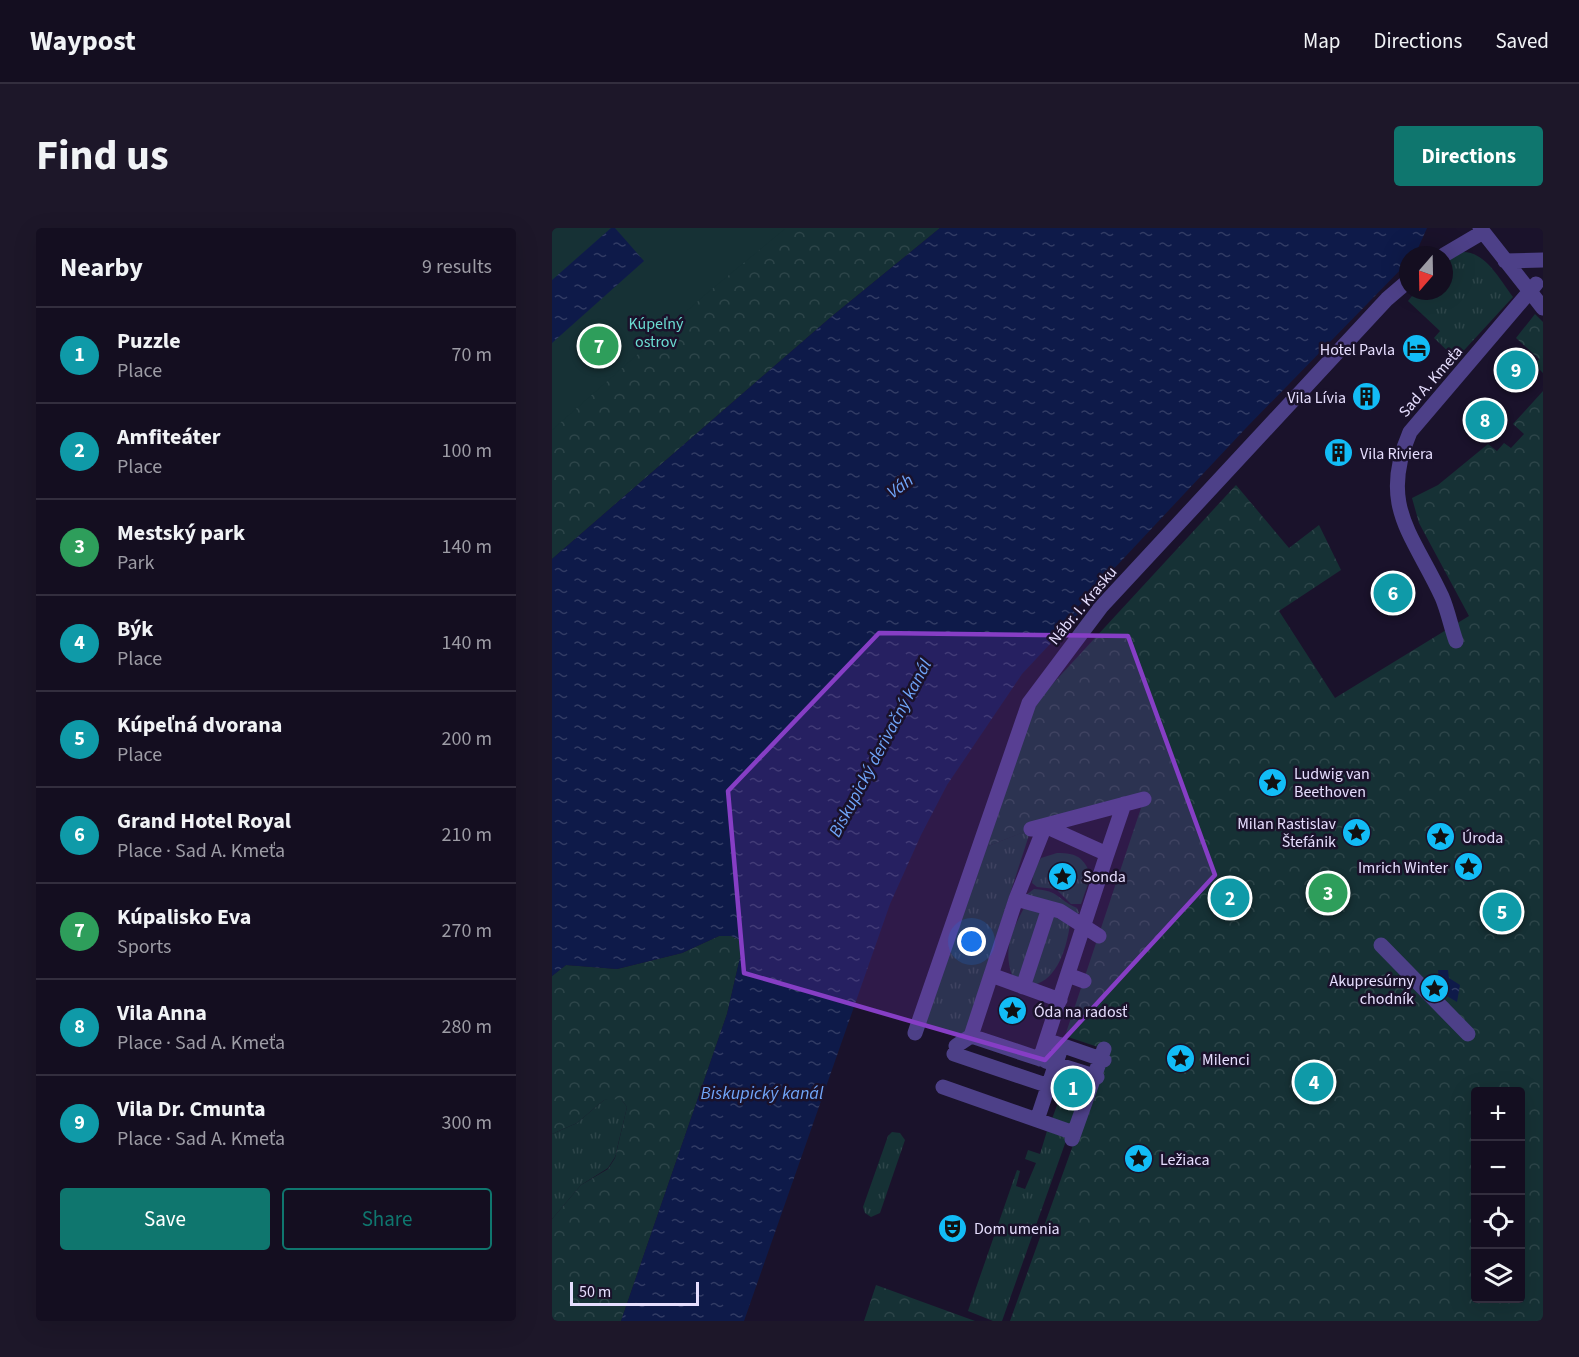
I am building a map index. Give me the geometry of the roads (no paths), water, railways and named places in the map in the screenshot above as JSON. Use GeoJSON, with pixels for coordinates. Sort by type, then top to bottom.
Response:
{"type":"FeatureCollection","features":[{"type":"Feature","properties":{"kind":"street"},"geometry":{"type":"LineString","coordinates":[[1453,249],[1482,230],[1505,261],[1536,287]]}},
{"type":"Feature","properties":{"kind":"street"},"geometry":{"type":"LineString","coordinates":[[1505,261],[1538,261]]}},
{"type":"Feature","properties":{"kind":"street"},"geometry":{"type":"LineString","coordinates":[[1538,261],[1529,271],[1543,308]]}},
{"type":"Feature","properties":{"kind":"street","name":"Sad A. Kmeťa"},"geometry":{"type":"LineString","coordinates":[[1456,641],[1443,599],[1406,530],[1397,494],[1398,460],[1410,432],[1536,287]]}},
{"type":"Feature","properties":{"kind":"street","name":"Nábr. I. Krasku"},"geometry":{"type":"LineString","coordinates":[[915,1033],[1029,703],[1101,606],[1399,289]]}},
{"type":"Feature","properties":{"kind":"street"},"geometry":{"type":"LineString","coordinates":[[1038,828],[1144,799]]}},
{"type":"Feature","properties":{"kind":"street"},"geometry":{"type":"LineString","coordinates":[[1040,1059],[1124,804]]}},
{"type":"Feature","properties":{"kind":"street"},"geometry":{"type":"LineString","coordinates":[[1038,828],[1107,854]]}},
{"type":"Feature","properties":{"kind":"street"},"geometry":{"type":"LineString","coordinates":[[1038,828],[1016,898],[1002,930],[991,975],[971,1036],[955,1050],[1049,1086]]}},
{"type":"Feature","properties":{"kind":"street"},"geometry":{"type":"LineString","coordinates":[[1016,898],[1071,917],[1099,936]]}},
{"type":"Feature","properties":{"kind":"street"},"geometry":{"type":"LineString","coordinates":[[1023,987],[1049,908]]}},
{"type":"Feature","properties":{"kind":"street"},"geometry":{"type":"LineString","coordinates":[[1381,945],[1468,1034]]}},
{"type":"Feature","properties":{"kind":"street"},"geometry":{"type":"LineString","coordinates":[[991,975],[1060,1000]]}},
{"type":"Feature","properties":{"kind":"street"},"geometry":{"type":"LineString","coordinates":[[1068,975],[1084,981]]}},
{"type":"Feature","properties":{"kind":"street"},"geometry":{"type":"LineString","coordinates":[[971,1036],[1096,1076]]}},
{"type":"Feature","properties":{"kind":"street"},"geometry":{"type":"LineString","coordinates":[[943,1087],[1037,1120],[1073,1136],[1103,1056],[1047,1040]]}},
{"type":"Feature","properties":{"kind":"street"},"geometry":{"type":"LineString","coordinates":[[1037,1120],[1062,1045]]}},
{"type":"Feature","properties":{"kind":"water"},"geometry":{"type":"Polygon","coordinates":[[[611,228],[615,228],[644,261],[552,343],[552,280],[611,228]]]}},
{"type":"Feature","properties":{"kind":"water"},"geometry":{"type":"Polygon","coordinates":[[[940,228],[1427,228],[1419,246],[1399,246],[1399,271],[1246,428],[1078,607],[1079,613],[1022,674],[947,785],[921,835],[890,904],[744,1321],[621,1321],[727,1014],[742,949],[740,940],[731,936],[719,936],[682,953],[617,969],[566,965],[552,976],[552,559],[831,317],[940,228]]]}},
{"type":"Feature","properties":{"kind":"water"},"geometry":{"type":"Polygon","coordinates":[[[1438,970],[1448,970],[1449,978],[1460,985],[1457,1002],[1440,992],[1438,970]]]}},
{"type":"Feature","properties":{"kind":"place","name":"Kúpalisko Eva"},"geometry":{"type":"Point","coordinates":[599,346]}},
{"type":"Feature","properties":{"kind":"place","name":"Hotel Pavla"},"geometry":{"type":"Point","coordinates":[1416,349]}},
{"type":"Feature","properties":{"kind":"place","name":"Vila Dr. Cmunta"},"geometry":{"type":"Point","coordinates":[1516,370]}},
{"type":"Feature","properties":{"kind":"place","name":"Vila Lívia"},"geometry":{"type":"Point","coordinates":[1367,397]}},
{"type":"Feature","properties":{"kind":"place","name":"Vila Anna"},"geometry":{"type":"Point","coordinates":[1485,420]}},
{"type":"Feature","properties":{"kind":"place","name":"Vila Riviera"},"geometry":{"type":"Point","coordinates":[1339,453]}},
{"type":"Feature","properties":{"kind":"place","name":"Grand Hotel Royal"},"geometry":{"type":"Point","coordinates":[1393,593]}},
{"type":"Feature","properties":{"kind":"place","name":"Ludwig van Beethoven"},"geometry":{"type":"Point","coordinates":[1273,782]}},
{"type":"Feature","properties":{"kind":"place","name":"Milan Rastislav Štefánik"},"geometry":{"type":"Point","coordinates":[1357,832]}},
{"type":"Feature","properties":{"kind":"place","name":"Úroda"},"geometry":{"type":"Point","coordinates":[1441,837]}},
{"type":"Feature","properties":{"kind":"place","name":"Imrich Winter"},"geometry":{"type":"Point","coordinates":[1469,867]}},
{"type":"Feature","properties":{"kind":"place","name":"Sonda"},"geometry":{"type":"Point","coordinates":[1062,876]}},
{"type":"Feature","properties":{"kind":"place","name":"Mestský park"},"geometry":{"type":"Point","coordinates":[1328,893]}},
{"type":"Feature","properties":{"kind":"place","name":"Amfiteáter"},"geometry":{"type":"Point","coordinates":[1230,898]}},
{"type":"Feature","properties":{"kind":"place","name":"Kúpeľná dvorana"},"geometry":{"type":"Point","coordinates":[1502,912]}},
{"type":"Feature","properties":{"kind":"place","name":"Akupresúrny chodník"},"geometry":{"type":"Point","coordinates":[1435,989]}},
{"type":"Feature","properties":{"kind":"place","name":"Óda na radosť"},"geometry":{"type":"Point","coordinates":[1013,1011]}},
{"type":"Feature","properties":{"kind":"place","name":"Milenci"},"geometry":{"type":"Point","coordinates":[1181,1059]}},
{"type":"Feature","properties":{"kind":"place","name":"Býk"},"geometry":{"type":"Point","coordinates":[1314,1082]}},
{"type":"Feature","properties":{"kind":"place","name":"Puzzle"},"geometry":{"type":"Point","coordinates":[1073,1088]}},
{"type":"Feature","properties":{"kind":"place","name":"Ležiaca"},"geometry":{"type":"Point","coordinates":[1139,1159]}},
{"type":"Feature","properties":{"kind":"place","name":"Dom umenia"},"geometry":{"type":"Point","coordinates":[953,1228]}},
{"type":"Feature","properties":{"kind":"park label","name":"Kúpeľný ostrov"},"geometry":{"type":"Point","coordinates":[656,332]}},
{"type":"Feature","properties":{"kind":"water label","name":"Váh"},"geometry":{"type":"Point","coordinates":[900,486]}},
{"type":"Feature","properties":{"kind":"water label","name":"Biskupický derivačný kanál"},"geometry":{"type":"Point","coordinates":[880,748]}},
{"type":"Feature","properties":{"kind":"water label","name":"Biskupický kanál"},"geometry":{"type":"Point","coordinates":[762,1093]}}]}
